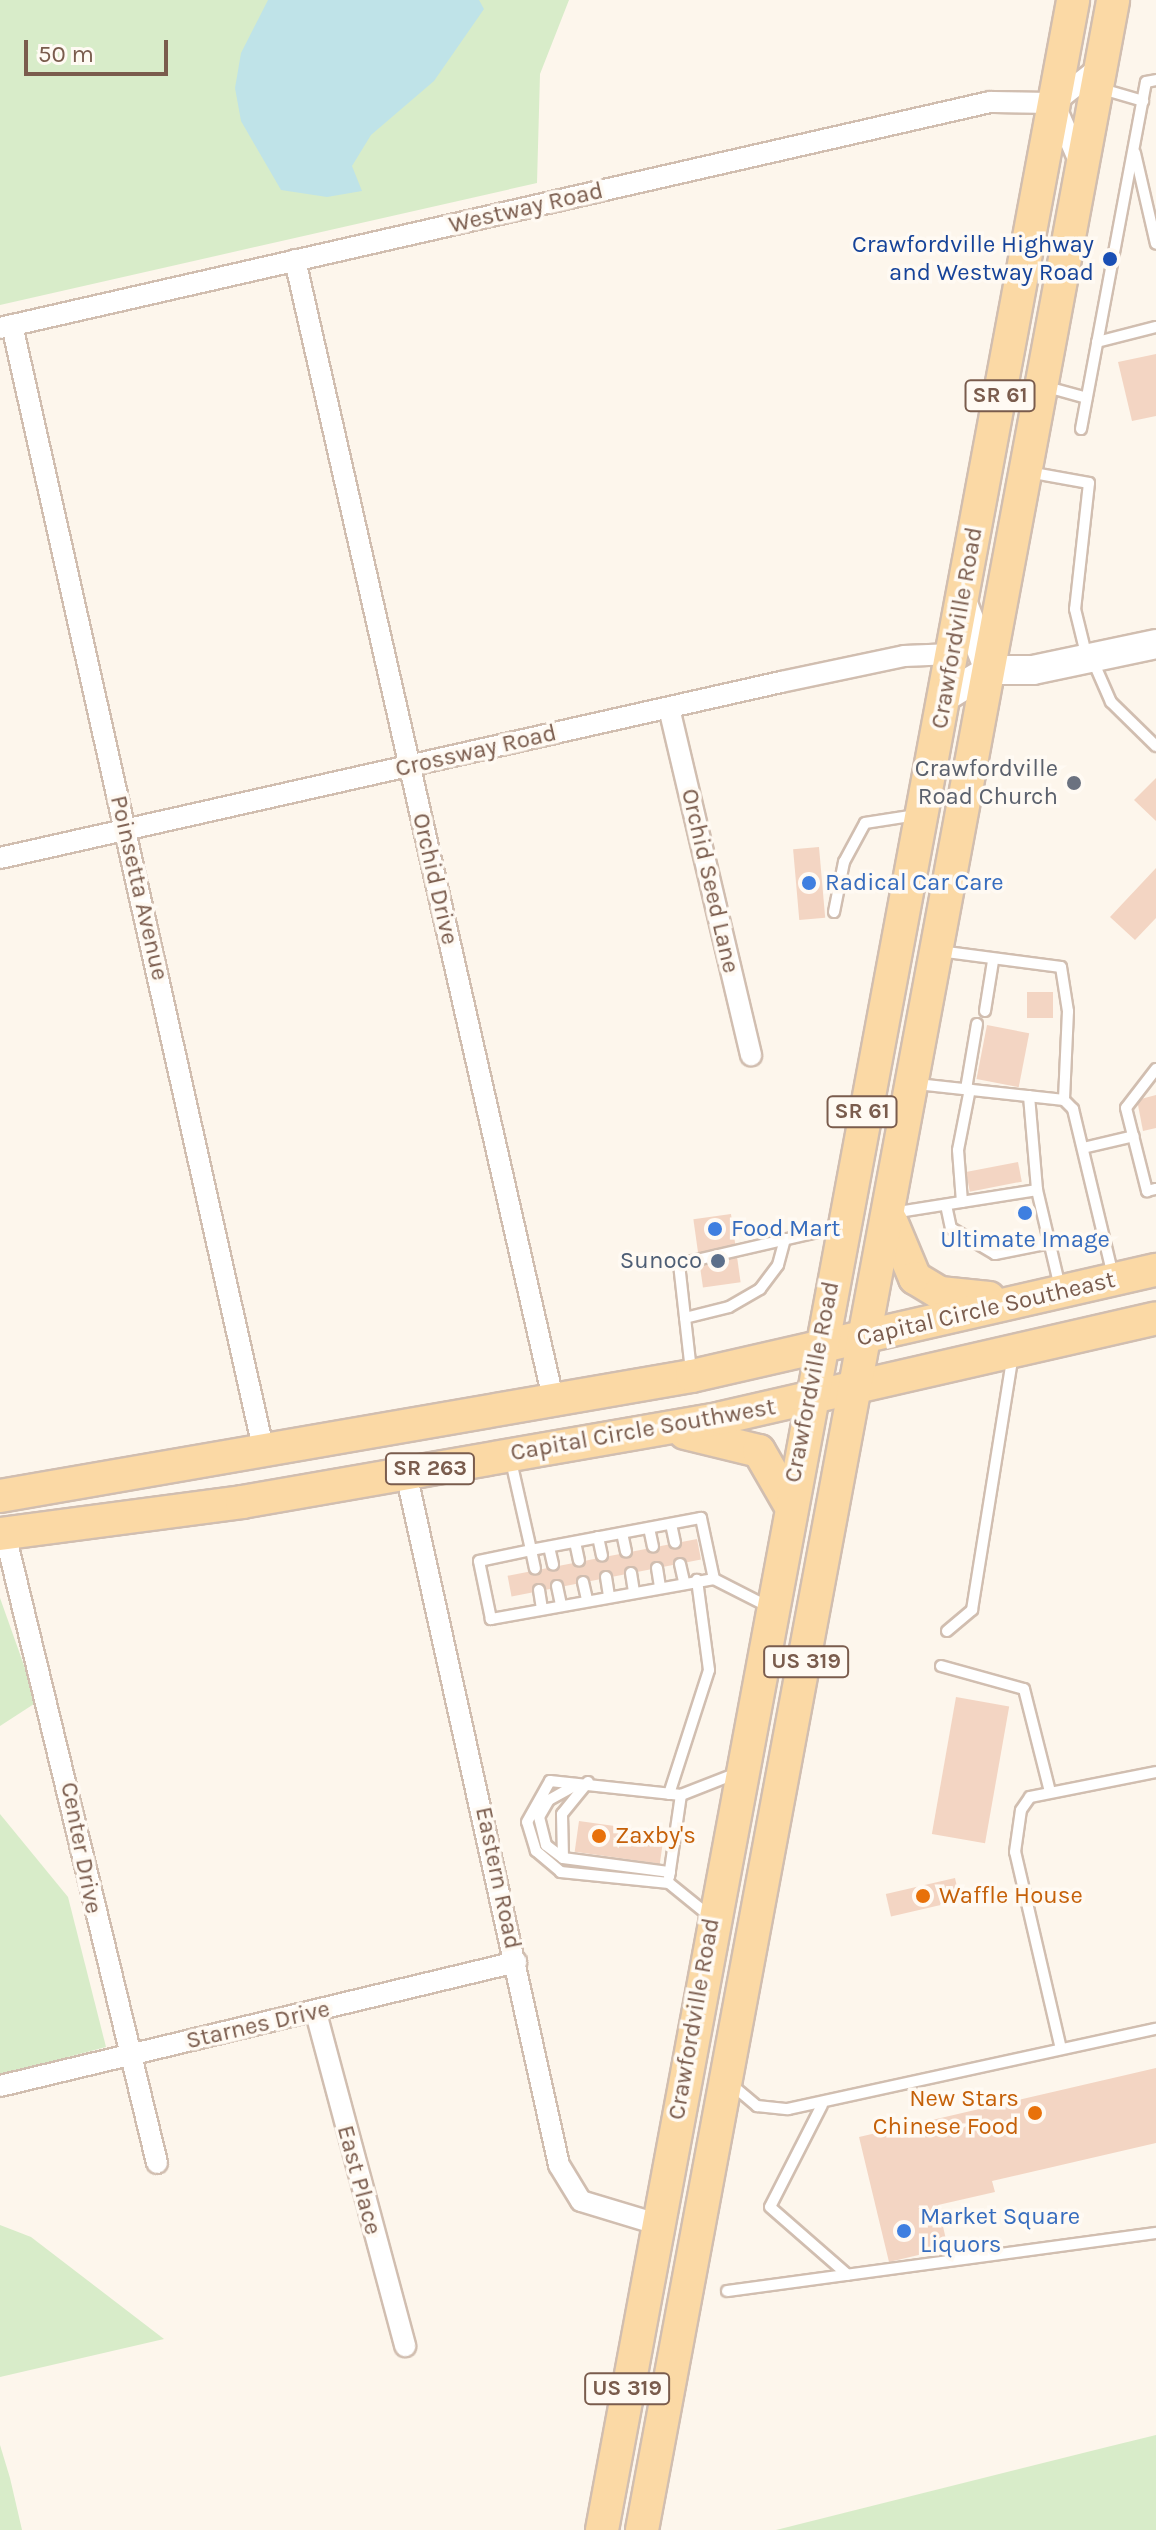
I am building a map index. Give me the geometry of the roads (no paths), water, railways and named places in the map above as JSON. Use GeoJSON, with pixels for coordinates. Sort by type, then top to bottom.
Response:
{"type":"FeatureCollection","features":[{"type":"Feature","properties":{"kind":"main road","name":"Crawfordville Road"},"geometry":{"type":"LineString","coordinates":[[602,2530],[807,1399],[945,697],[1073,0]]}},
{"type":"Feature","properties":{"kind":"main road","name":"Crawfordville Road"},"geometry":{"type":"LineString","coordinates":[[642,2530],[915,1083],[1113,0]]}},
{"type":"Feature","properties":{"kind":"main road"},"geometry":{"type":"LineString","coordinates":[[1013,324],[1041,385]]}},
{"type":"Feature","properties":{"kind":"main road"},"geometry":{"type":"LineString","coordinates":[[890,1214],[902,1260],[919,1282],[940,1293],[1016,1302]]}},
{"type":"Feature","properties":{"kind":"main road","name":"Capital Circle Southeast"},"geometry":{"type":"LineString","coordinates":[[817,1348],[1156,1270]]}},
{"type":"Feature","properties":{"kind":"main road","name":"Capital Circle Southeast"},"geometry":{"type":"LineString","coordinates":[[858,1386],[1156,1318]]}},
{"type":"Feature","properties":{"kind":"main road","name":"Capital Circle Southwest"},"geometry":{"type":"LineString","coordinates":[[0,1496],[554,1403],[817,1348]]}},
{"type":"Feature","properties":{"kind":"main road","name":"Capital Circle Southwest"},"geometry":{"type":"LineString","coordinates":[[3,1534],[510,1455],[658,1429],[858,1386]]}},
{"type":"Feature","properties":{"kind":"main road"},"geometry":{"type":"LineString","coordinates":[[658,1429],[751,1446],[771,1466],[789,1503]]}},
{"type":"Feature","properties":{"kind":"main road"},"geometry":{"type":"LineString","coordinates":[[655,2235],[678,2215],[703,2203],[676,2121]]}},
{"type":"Feature","properties":{"kind":"street"},"geometry":{"type":"LineString","coordinates":[[1081,167],[1054,103],[1099,77]]}},
{"type":"Feature","properties":{"kind":"street","name":"Westway Road"},"geometry":{"type":"LineString","coordinates":[[6,326],[990,102],[1054,103]]}},
{"type":"Feature","properties":{"kind":"street","name":"Orchid Drive"},"geometry":{"type":"LineString","coordinates":[[295,260],[554,1403]]}},
{"type":"Feature","properties":{"kind":"street","name":"Poinsetta Avenue"},"geometry":{"type":"LineString","coordinates":[[6,326],[126,830],[264,1452]]}},
{"type":"Feature","properties":{"kind":"street"},"geometry":{"type":"LineString","coordinates":[[962,601],[989,670]]}},
{"type":"Feature","properties":{"kind":"street"},"geometry":{"type":"LineString","coordinates":[[945,697],[989,670],[1090,659],[1156,644]]}},
{"type":"Feature","properties":{"kind":"street","name":"Crossway Road"},"geometry":{"type":"LineString","coordinates":[[0,858],[904,656],[953,654]]}},
{"type":"Feature","properties":{"kind":"street","name":"Orchid Seed Lane"},"geometry":{"type":"LineString","coordinates":[[669,708],[751,1055]]}},
{"type":"Feature","properties":{"kind":"street","name":"Eastern Road"},"geometry":{"type":"LineString","coordinates":[[406,1473],[568,2187],[581,2201],[655,2235]]}},
{"type":"Feature","properties":{"kind":"street","name":"Center Drive"},"geometry":{"type":"LineString","coordinates":[[3,1534],[126,2053],[157,2163]]}},
{"type":"Feature","properties":{"kind":"street","name":"Starnes Drive"},"geometry":{"type":"LineString","coordinates":[[0,2086],[126,2053],[316,2013],[516,1962]]}},
{"type":"Feature","properties":{"kind":"street","name":"East Place"},"geometry":{"type":"LineString","coordinates":[[316,2013],[405,2346]]}},
{"type":"Feature","properties":{"kind":"lane"},"geometry":{"type":"LineString","coordinates":[[1099,77],[1143,101]]}},
{"type":"Feature","properties":{"kind":"lane"},"geometry":{"type":"LineString","coordinates":[[1081,429],[1146,82],[1156,80]]}},
{"type":"Feature","properties":{"kind":"lane"},"geometry":{"type":"LineString","coordinates":[[1134,147],[1156,244]]}},
{"type":"Feature","properties":{"kind":"lane"},"geometry":{"type":"LineString","coordinates":[[1097,342],[1156,327]]}},
{"type":"Feature","properties":{"kind":"lane"},"geometry":{"type":"LineString","coordinates":[[1041,385],[1087,398]]}},
{"type":"Feature","properties":{"kind":"lane"},"geometry":{"type":"LineString","coordinates":[[1026,472],[1089,483],[1075,609],[1090,659],[1111,702],[1156,746]]}},
{"type":"Feature","properties":{"kind":"lane"},"geometry":{"type":"LineString","coordinates":[[834,912],[844,862],[865,823],[922,814]]}},
{"type":"Feature","properties":{"kind":"lane"},"geometry":{"type":"LineString","coordinates":[[939,951],[993,961],[1061,967],[1068,1011],[1064,1100],[1083,1148],[1115,1280]]}},
{"type":"Feature","properties":{"kind":"lane"},"geometry":{"type":"LineString","coordinates":[[985,1011],[993,961]]}},
{"type":"Feature","properties":{"kind":"lane"},"geometry":{"type":"LineString","coordinates":[[962,1202],[958,1150],[977,1024]]}},
{"type":"Feature","properties":{"kind":"lane"},"geometry":{"type":"LineString","coordinates":[[1156,1069],[1126,1108],[1147,1191],[1156,1189]]}},
{"type":"Feature","properties":{"kind":"lane"},"geometry":{"type":"LineString","coordinates":[[915,1083],[1064,1100]]}},
{"type":"Feature","properties":{"kind":"lane"},"geometry":{"type":"LineString","coordinates":[[1029,1096],[1037,1190],[1061,1292]]}},
{"type":"Feature","properties":{"kind":"lane"},"geometry":{"type":"LineString","coordinates":[[1083,1148],[1134,1136]]}},
{"type":"Feature","properties":{"kind":"lane"},"geometry":{"type":"LineString","coordinates":[[890,1214],[1037,1190]]}},
{"type":"Feature","properties":{"kind":"lane"},"geometry":{"type":"LineString","coordinates":[[946,1205],[951,1228],[995,1254],[1050,1243]]}},
{"type":"Feature","properties":{"kind":"lane"},"geometry":{"type":"LineString","coordinates":[[692,1376],[679,1264],[841,1226]]}},
{"type":"Feature","properties":{"kind":"lane"},"geometry":{"type":"LineString","coordinates":[[685,1318],[729,1307],[760,1289],[778,1265],[785,1239]]}},
{"type":"Feature","properties":{"kind":"lane"},"geometry":{"type":"LineString","coordinates":[[947,1631],[972,1610],[1014,1349]]}},
{"type":"Feature","properties":{"kind":"lane"},"geometry":{"type":"LineString","coordinates":[[510,1455],[535,1569]]}},
{"type":"Feature","properties":{"kind":"lane"},"geometry":{"type":"LineString","coordinates":[[714,1579],[701,1518],[479,1561],[491,1619],[660,1586],[714,1579],[769,1607]]}},
{"type":"Feature","properties":{"kind":"lane"},"geometry":{"type":"LineString","coordinates":[[671,1524],[675,1543]]}},
{"type":"Feature","properties":{"kind":"lane"},"geometry":{"type":"LineString","coordinates":[[649,1528],[653,1547]]}},
{"type":"Feature","properties":{"kind":"lane"},"geometry":{"type":"LineString","coordinates":[[622,1533],[626,1552]]}},
{"type":"Feature","properties":{"kind":"lane"},"geometry":{"type":"LineString","coordinates":[[598,1537],[602,1556]]}},
{"type":"Feature","properties":{"kind":"lane"},"geometry":{"type":"LineString","coordinates":[[575,1542],[579,1561]]}},
{"type":"Feature","properties":{"kind":"lane"},"geometry":{"type":"LineString","coordinates":[[549,1547],[553,1565]]}},
{"type":"Feature","properties":{"kind":"lane"},"geometry":{"type":"LineString","coordinates":[[680,1564],[684,1582]]}},
{"type":"Feature","properties":{"kind":"lane"},"geometry":{"type":"LineString","coordinates":[[657,1568],[660,1586]]}},
{"type":"Feature","properties":{"kind":"lane"},"geometry":{"type":"LineString","coordinates":[[631,1573],[634,1591]]}},
{"type":"Feature","properties":{"kind":"lane"},"geometry":{"type":"LineString","coordinates":[[606,1577],[609,1596]]}},
{"type":"Feature","properties":{"kind":"lane"},"geometry":{"type":"LineString","coordinates":[[669,1878],[675,1794],[709,1670],[697,1580]]}},
{"type":"Feature","properties":{"kind":"lane"},"geometry":{"type":"LineString","coordinates":[[583,1582],[587,1600]]}},
{"type":"Feature","properties":{"kind":"lane"},"geometry":{"type":"LineString","coordinates":[[557,1586],[561,1605]]}},
{"type":"Feature","properties":{"kind":"lane"},"geometry":{"type":"LineString","coordinates":[[539,1590],[542,1608]]}},
{"type":"Feature","properties":{"kind":"lane"},"geometry":{"type":"LineString","coordinates":[[941,1666],[1024,1689],[1050,1792]]}},
{"type":"Feature","properties":{"kind":"lane"},"geometry":{"type":"LineString","coordinates":[[669,1878],[561,1872],[545,1864],[527,1822],[535,1798],[550,1781],[588,1782],[675,1794],[739,1772]]}},
{"type":"Feature","properties":{"kind":"lane"},"geometry":{"type":"LineString","coordinates":[[1061,2049],[1015,1852],[1021,1810],[1030,1797],[1156,1772]]}},
{"type":"Feature","properties":{"kind":"lane"},"geometry":{"type":"LineString","coordinates":[[563,1858],[562,1814],[588,1782]]}},
{"type":"Feature","properties":{"kind":"lane"},"geometry":{"type":"LineString","coordinates":[[588,1782],[564,1788],[539,1817],[546,1845],[563,1858],[669,1878],[713,1919]]}},
{"type":"Feature","properties":{"kind":"lane"},"geometry":{"type":"LineString","coordinates":[[727,2081],[757,2106],[822,2105],[1156,2029]]}},
{"type":"Feature","properties":{"kind":"lane"},"geometry":{"type":"LineString","coordinates":[[822,2105],[770,2207],[848,2275]]}},
{"type":"Feature","properties":{"kind":"lane"},"geometry":{"type":"LineString","coordinates":[[727,2291],[1156,2233]]}},
{"type":"Feature","properties":{"kind":"water"},"geometry":{"type":"Polygon","coordinates":[[[268,0],[479,0],[484,9],[434,81],[371,135],[352,166],[362,191],[327,197],[281,190],[241,121],[235,88],[241,53],[268,0]]]}},
{"type":"Feature","properties":{"kind":"place","name":"Crawfordville Highway and Westway Road"},"geometry":{"type":"Point","coordinates":[1110,259]}},
{"type":"Feature","properties":{"kind":"place","name":"Crawfordville Road Church"},"geometry":{"type":"Point","coordinates":[1074,783]}},
{"type":"Feature","properties":{"kind":"place","name":"Radical Car Care"},"geometry":{"type":"Point","coordinates":[809,883]}},
{"type":"Feature","properties":{"kind":"place","name":"Ultimate Image"},"geometry":{"type":"Point","coordinates":[1025,1213]}},
{"type":"Feature","properties":{"kind":"place","name":"Food Mart"},"geometry":{"type":"Point","coordinates":[715,1229]}},
{"type":"Feature","properties":{"kind":"place","name":"Sunoco"},"geometry":{"type":"Point","coordinates":[718,1261]}},
{"type":"Feature","properties":{"kind":"place","name":"Zaxby's"},"geometry":{"type":"Point","coordinates":[599,1836]}},
{"type":"Feature","properties":{"kind":"place","name":"Waffle House"},"geometry":{"type":"Point","coordinates":[923,1896]}},
{"type":"Feature","properties":{"kind":"place","name":"New Stars Chinese Food"},"geometry":{"type":"Point","coordinates":[1035,2113]}},
{"type":"Feature","properties":{"kind":"place","name":"Market Square Liquors"},"geometry":{"type":"Point","coordinates":[904,2231]}}]}
